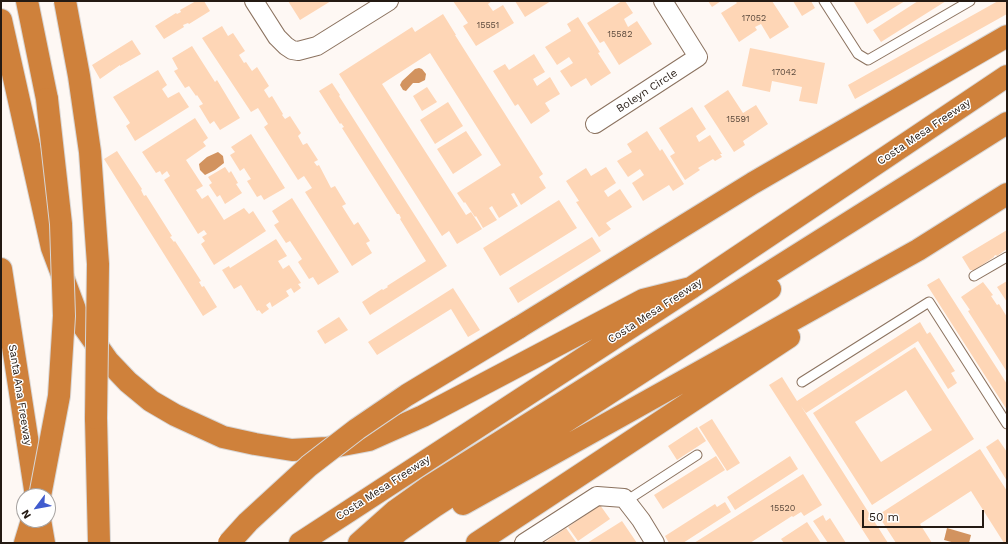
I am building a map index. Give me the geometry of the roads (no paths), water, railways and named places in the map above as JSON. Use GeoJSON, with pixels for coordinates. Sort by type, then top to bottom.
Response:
{"type":"FeatureCollection","features":[{"type":"Feature","properties":{"kind":"highway"},"geometry":{"type":"LineString","coordinates":[[27,1],[47,99],[62,224],[64,316],[60,396],[42,488]]}},
{"type":"Feature","properties":{"kind":"highway"},"geometry":{"type":"LineString","coordinates":[[64,1],[79,76],[90,152],[98,264],[96,418],[99,543]]}},
{"type":"Feature","properties":{"kind":"highway"},"geometry":{"type":"LineString","coordinates":[[1,20],[52,248],[78,320],[108,361],[128,382],[150,401],[175,416],[223,437],[292,450],[327,448],[369,440],[423,416],[643,300],[691,288]]}},
{"type":"Feature","properties":{"kind":"highway"},"geometry":{"type":"LineString","coordinates":[[228,543],[248,522],[309,466],[357,429],[407,395],[753,183],[1007,36]]}},
{"type":"Feature","properties":{"kind":"highway","name":"Costa Mesa Freeway"},"geometry":{"type":"LineString","coordinates":[[300,543],[691,288],[1007,76]]}},
{"type":"Feature","properties":{"kind":"highway"},"geometry":{"type":"LineString","coordinates":[[359,543],[395,511],[430,486],[1007,123]]}},
{"type":"Feature","properties":{"kind":"highway"},"geometry":{"type":"LineString","coordinates":[[396,541],[399,531],[442,502],[1007,137]]}},
{"type":"Feature","properties":{"kind":"highway"},"geometry":{"type":"LineString","coordinates":[[477,543],[736,373],[918,250],[1007,194]]}},
{"type":"Feature","properties":{"kind":"highway"},"geometry":{"type":"LineString","coordinates":[[396,541],[918,250]]}},
{"type":"Feature","properties":{"kind":"highway","name":"Santa Ana Freeway"},"geometry":{"type":"LineString","coordinates":[[1,270],[35,488]]}},
{"type":"Feature","properties":{"kind":"highway"},"geometry":{"type":"LineString","coordinates":[[25,543],[30,528]]}},
{"type":"Feature","properties":{"kind":"highway"},"geometry":{"type":"LineString","coordinates":[[41,528],[44,543]]}},
{"type":"Feature","properties":{"kind":"street"},"geometry":{"type":"LineString","coordinates":[[254,1],[277,37],[286,46],[292,50],[298,51],[317,46],[389,1]]}},
{"type":"Feature","properties":{"kind":"street","name":"Boleyn Circle"},"geometry":{"type":"LineString","coordinates":[[595,124],[698,57],[663,1]]}},
{"type":"Feature","properties":{"kind":"street"},"geometry":{"type":"LineString","coordinates":[[524,543],[597,496],[624,498],[655,543]]}},
{"type":"Feature","properties":{"kind":"lane"},"geometry":{"type":"LineString","coordinates":[[824,1],[858,54],[868,60],[970,1]]}},
{"type":"Feature","properties":{"kind":"lane"},"geometry":{"type":"LineString","coordinates":[[974,276],[1007,257]]}},
{"type":"Feature","properties":{"kind":"lane"},"geometry":{"type":"LineString","coordinates":[[802,382],[929,302],[1007,424]]}},
{"type":"Feature","properties":{"kind":"lane"},"geometry":{"type":"LineString","coordinates":[[626,501],[698,455]]}}]}
